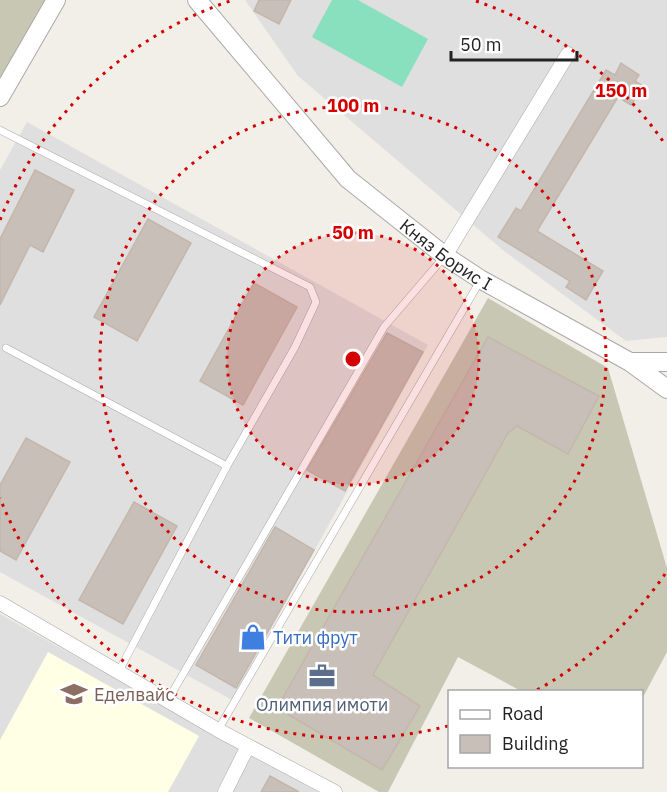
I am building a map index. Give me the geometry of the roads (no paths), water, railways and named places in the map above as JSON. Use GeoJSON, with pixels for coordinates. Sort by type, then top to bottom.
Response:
{"type":"FeatureCollection","features":[{"type":"Feature","properties":{"kind":"street"},"geometry":{"type":"LineString","coordinates":[[0,97],[56,0]]}},
{"type":"Feature","properties":{"kind":"street","name":"Княз Борис I"},"geometry":{"type":"LineString","coordinates":[[196,0],[348,179],[445,256],[480,279],[630,362],[667,362]]}},
{"type":"Feature","properties":{"kind":"street"},"geometry":{"type":"LineString","coordinates":[[445,256],[568,54]]}},
{"type":"Feature","properties":{"kind":"street"},"geometry":{"type":"LineString","coordinates":[[630,362],[667,389]]}},
{"type":"Feature","properties":{"kind":"street"},"geometry":{"type":"LineString","coordinates":[[0,603],[248,746],[335,792]]}},
{"type":"Feature","properties":{"kind":"street"},"geometry":{"type":"LineString","coordinates":[[225,792],[248,746]]}},
{"type":"Feature","properties":{"kind":"lane"},"geometry":{"type":"LineString","coordinates":[[0,130],[310,287],[314,292],[316,302],[312,315],[227,466],[119,671]]}},
{"type":"Feature","properties":{"kind":"lane"},"geometry":{"type":"LineString","coordinates":[[168,700],[384,327],[445,256]]}},
{"type":"Feature","properties":{"kind":"lane"},"geometry":{"type":"LineString","coordinates":[[218,729],[480,279]]}},
{"type":"Feature","properties":{"kind":"lane"},"geometry":{"type":"LineString","coordinates":[[6,348],[227,466]]}},
{"type":"Feature","properties":{"kind":"place","name":"Тити фрут"},"geometry":{"type":"Point","coordinates":[253,637]}},
{"type":"Feature","properties":{"kind":"place","name":"Олимпия имоти"},"geometry":{"type":"Point","coordinates":[322,676]}},
{"type":"Feature","properties":{"kind":"place","name":"Еделвайс"},"geometry":{"type":"Point","coordinates":[74,694]}}]}
